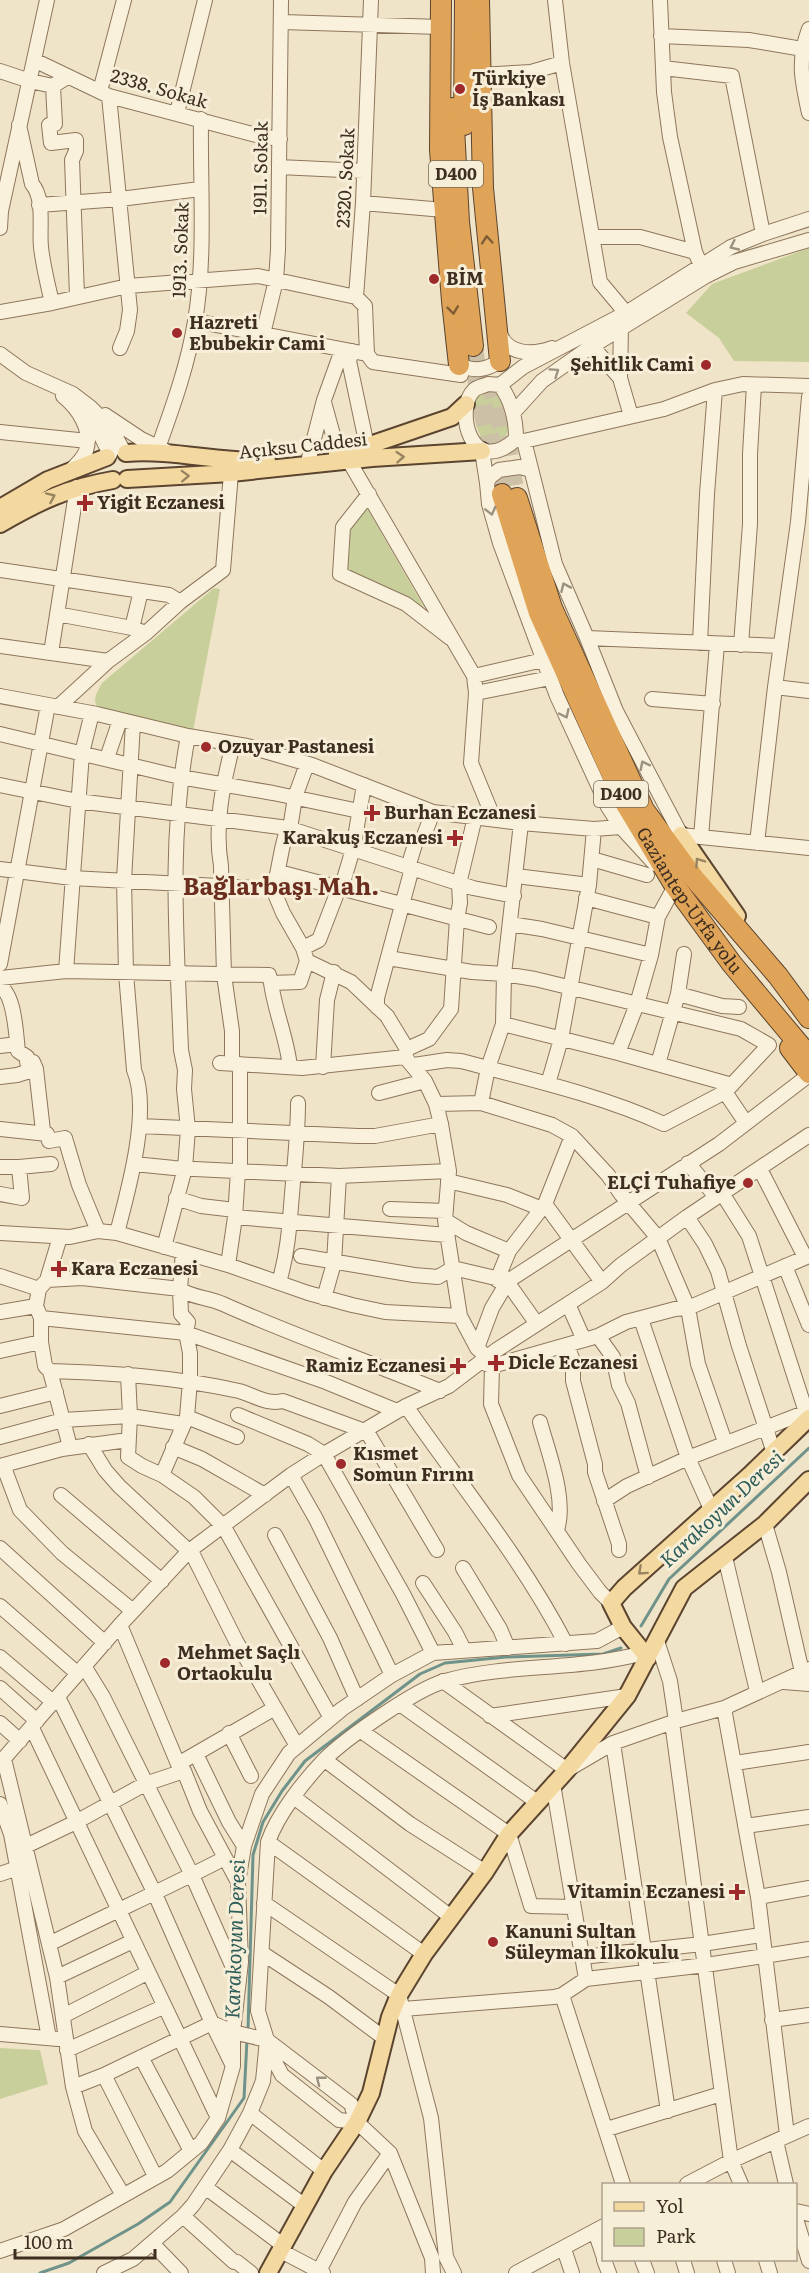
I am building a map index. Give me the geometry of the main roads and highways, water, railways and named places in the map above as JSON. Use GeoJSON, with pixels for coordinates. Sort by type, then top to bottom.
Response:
{"type":"FeatureCollection","features":[{"type":"Feature","properties":{"kind":"highway"},"geometry":{"type":"LineString","coordinates":[[441,0],[440,150],[460,370]]}},
{"type":"Feature","properties":{"kind":"highway","name":"D400"},"geometry":{"type":"LineString","coordinates":[[454,0],[454,153],[459,222],[479,346],[464,133],[465,0]]}},
{"type":"Feature","properties":{"kind":"highway"},"geometry":{"type":"LineString","coordinates":[[479,0],[483,188],[500,361]]}},
{"type":"Feature","properties":{"kind":"highway","name":"Gaziantep-Urfa yolu"},"geometry":{"type":"LineString","coordinates":[[809,1018],[778,976],[693,877],[644,810],[552,608],[501,489],[539,613],[623,799],[675,886],[732,964],[809,1056]]}},
{"type":"Feature","properties":{"kind":"highway"},"geometry":{"type":"LineString","coordinates":[[732,964],[778,1033],[809,1074]]}},
{"type":"Feature","properties":{"kind":"main road","name":"Açıksu Caddesi"},"geometry":{"type":"LineString","coordinates":[[0,524],[39,502],[77,487],[120,480],[231,473],[344,457],[367,446],[452,417],[466,404]]}},
{"type":"Feature","properties":{"kind":"main road","name":"Açıksu Caddesi"},"geometry":{"type":"LineString","coordinates":[[0,508],[48,480],[117,454],[166,451],[203,458],[263,461],[482,451]]}},
{"type":"Feature","properties":{"kind":"main road"},"geometry":{"type":"LineString","coordinates":[[117,454],[130,456],[134,466],[132,475],[120,480],[104,471],[104,466],[117,454]]}},
{"type":"Feature","properties":{"kind":"main road"},"geometry":{"type":"LineString","coordinates":[[681,835],[778,976],[809,1009]]}},
{"type":"Feature","properties":{"kind":"main road"},"geometry":{"type":"LineString","coordinates":[[646,1656],[623,1627],[611,1603],[624,1588],[774,1452],[808,1414]]}},
{"type":"Feature","properties":{"kind":"main road"},"geometry":{"type":"LineString","coordinates":[[268,2273],[324,2171],[357,2122],[371,2093],[384,2038],[424,1954],[485,1872],[509,1834],[567,1770],[627,1696],[646,1656],[657,1641],[684,1588],[765,1524],[809,1480]]}},
{"type":"Feature","properties":{"kind":"waterway","name":"Karakoyun Deresi"},"geometry":{"type":"LineString","coordinates":[[641,1626],[669,1579],[809,1448]]}},
{"type":"Feature","properties":{"kind":"waterway","name":"Karakoyun Deresi"},"geometry":{"type":"LineString","coordinates":[[248,2030],[253,1855],[263,1822],[282,1791],[305,1761],[420,1674],[445,1663],[506,1657],[603,1654],[621,1648]]}},
{"type":"Feature","properties":{"kind":"waterway","name":"Karakoyun Deresi"},"geometry":{"type":"LineString","coordinates":[[40,2273],[69,2263],[138,2224],[170,2202],[244,2098],[247,2040]]}},
{"type":"Feature","properties":{"kind":"tunnel"},"geometry":{"type":"LineString","coordinates":[[473,346],[479,391],[502,494]]}},
{"type":"Feature","properties":{"kind":"tunnel"},"geometry":{"type":"LineString","coordinates":[[490,378],[507,447],[514,490]]}},
{"type":"Feature","properties":{"kind":"place","name":"Türkiye İş Bankası"},"geometry":{"type":"Point","coordinates":[460,89]}},
{"type":"Feature","properties":{"kind":"place","name":"BİM"},"geometry":{"type":"Point","coordinates":[434,279]}},
{"type":"Feature","properties":{"kind":"place","name":"Hazreti Ebubekir Cami"},"geometry":{"type":"Point","coordinates":[177,333]}},
{"type":"Feature","properties":{"kind":"place","name":"Şehitlik Cami"},"geometry":{"type":"Point","coordinates":[706,365]}},
{"type":"Feature","properties":{"kind":"place","name":"Yigit Eczanesi"},"geometry":{"type":"Point","coordinates":[85,503]}},
{"type":"Feature","properties":{"kind":"place","name":"Ozuyar Pastanesi"},"geometry":{"type":"Point","coordinates":[206,747]}},
{"type":"Feature","properties":{"kind":"place","name":"Burhan Eczanesi"},"geometry":{"type":"Point","coordinates":[372,813]}},
{"type":"Feature","properties":{"kind":"place","name":"Karakuş Eczanesi"},"geometry":{"type":"Point","coordinates":[455,838]}},
{"type":"Feature","properties":{"kind":"place","name":"ELÇİ Tuhafiye"},"geometry":{"type":"Point","coordinates":[748,1183]}},
{"type":"Feature","properties":{"kind":"place","name":"Kara Eczanesi"},"geometry":{"type":"Point","coordinates":[59,1269]}},
{"type":"Feature","properties":{"kind":"place","name":"Dicle Eczanesi"},"geometry":{"type":"Point","coordinates":[496,1363]}},
{"type":"Feature","properties":{"kind":"place","name":"Ramiz Eczanesi"},"geometry":{"type":"Point","coordinates":[458,1366]}},
{"type":"Feature","properties":{"kind":"place","name":"Kısmet Somun Fırını"},"geometry":{"type":"Point","coordinates":[341,1464]}},
{"type":"Feature","properties":{"kind":"place","name":"Mehmet Saçlı Ortaokulu"},"geometry":{"type":"Point","coordinates":[165,1663]}},
{"type":"Feature","properties":{"kind":"place","name":"Vitamin Eczanesi"},"geometry":{"type":"Point","coordinates":[737,1892]}},
{"type":"Feature","properties":{"kind":"place","name":"Kanuni Sultan Süleyman İlkokulu"},"geometry":{"type":"Point","coordinates":[493,1942]}},
{"type":"Feature","properties":{"kind":"district","name":"Bağlarbaşı Mah."},"geometry":{"type":"Point","coordinates":[281,887]}}]}
